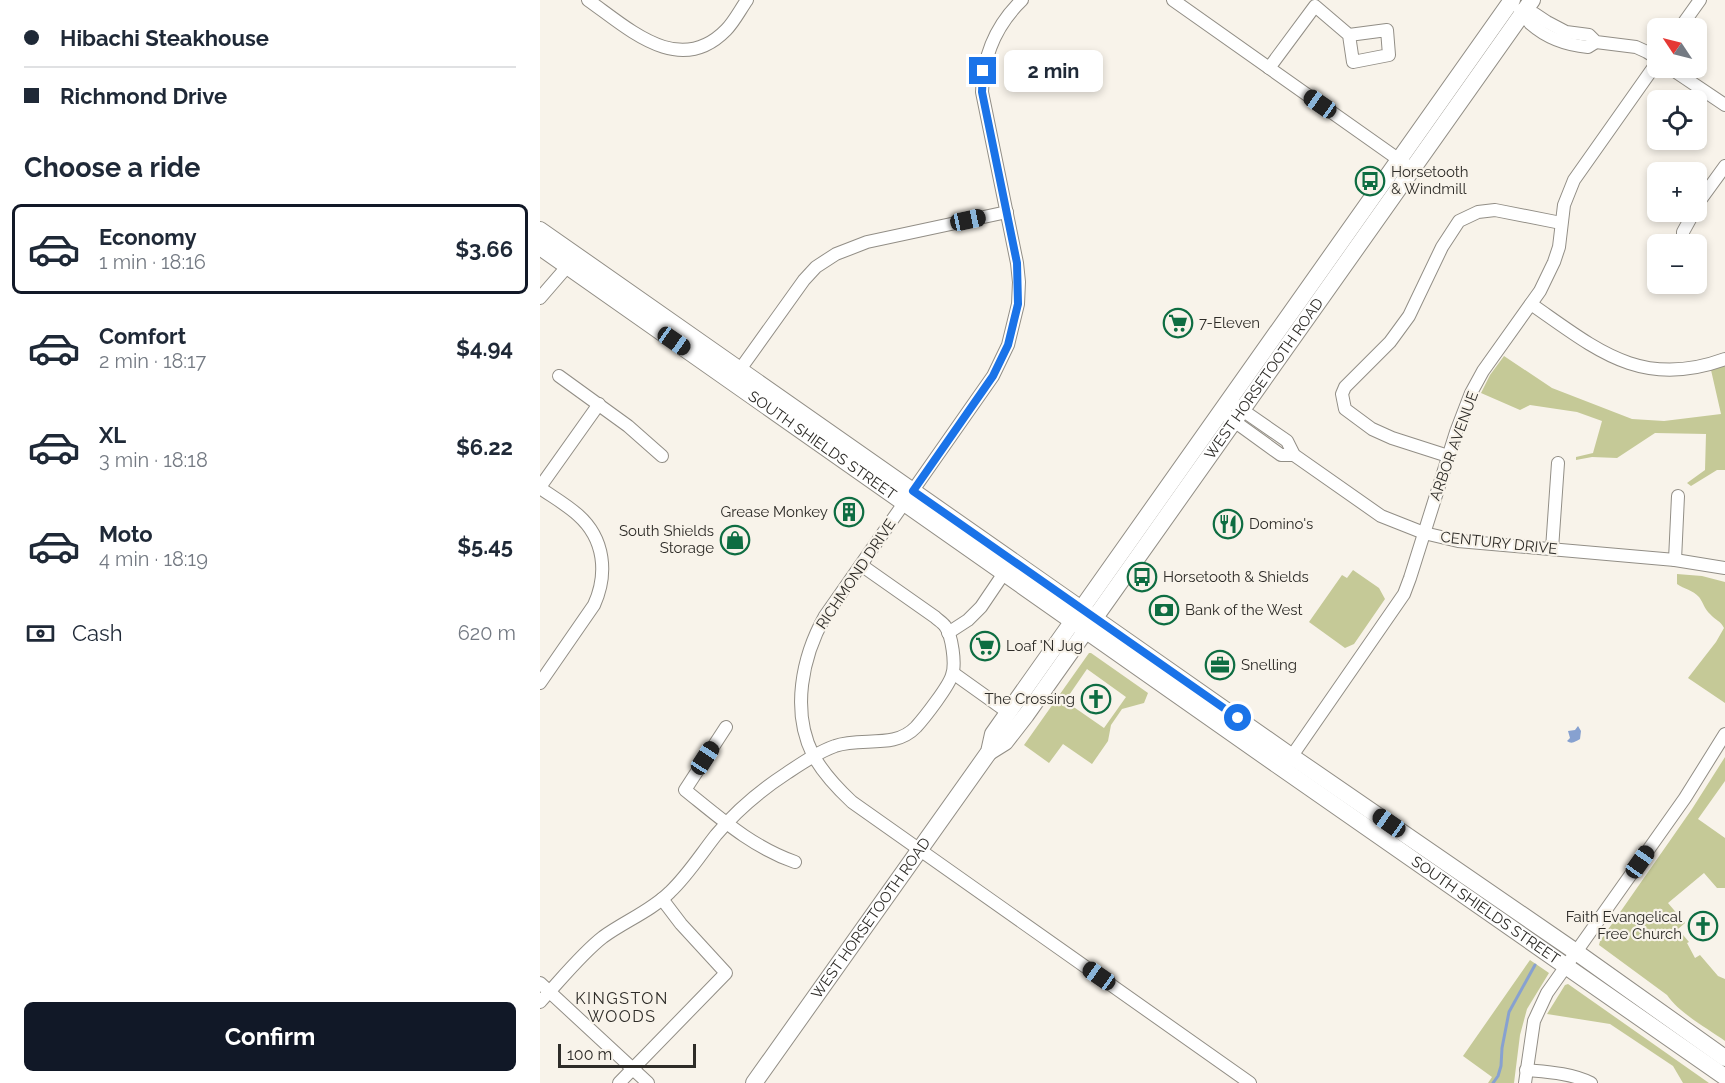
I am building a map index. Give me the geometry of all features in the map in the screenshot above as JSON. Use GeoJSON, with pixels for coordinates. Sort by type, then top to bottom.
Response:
{"type":"FeatureCollection","features":[{"type":"Feature","properties":{"kind":"main road","name":"WEST HORSETOOTH ROAD"},"geometry":{"type":"LineString","coordinates":[[989,752],[993,734],[1084,620],[1517,3]]}},
{"type":"Feature","properties":{"kind":"main road","name":"SOUTH SHIELDS STREET"},"geometry":{"type":"LineString","coordinates":[[540,230],[572,261],[1287,763],[1571,959],[1725,1058]]}},
{"type":"Feature","properties":{"kind":"main road","name":"SOUTH SHIELDS STREET"},"geometry":{"type":"LineString","coordinates":[[540,247],[572,261]]}},
{"type":"Feature","properties":{"kind":"main road","name":"SOUTH SHIELDS STREET"},"geometry":{"type":"LineString","coordinates":[[909,497],[1004,573],[1084,620]]}},
{"type":"Feature","properties":{"kind":"main road","name":"WEST HORSETOOTH ROAD"},"geometry":{"type":"LineString","coordinates":[[754,1083],[989,752],[1005,742],[1026,715],[1084,620]]}},
{"type":"Feature","properties":{"kind":"main road","name":"SOUTH SHIELDS STREET"},"geometry":{"type":"LineString","coordinates":[[1571,959],[1725,1077]]}},
{"type":"Feature","properties":{"kind":"street"},"geometry":{"type":"LineString","coordinates":[[588,0],[652,44],[690,55],[720,36],[747,0]]}},
{"type":"Feature","properties":{"kind":"street","name":"RICHMOND DRIVE"},"geometry":{"type":"LineString","coordinates":[[1022,0],[1000,26],[992,41],[987,56],[982,92],[1019,282],[1018,304],[1008,345],[993,376],[825,616],[811,644],[806,661],[802,689],[806,735],[814,756],[825,774],[852,802],[1250,1083]]}},
{"type":"Feature","properties":{"kind":"street"},"geometry":{"type":"LineString","coordinates":[[1173,0],[1406,164]]}},
{"type":"Feature","properties":{"kind":"street"},"geometry":{"type":"LineString","coordinates":[[1688,18],[1701,0]]}},
{"type":"Feature","properties":{"kind":"street"},"geometry":{"type":"LineString","coordinates":[[1517,3],[1529,23],[1541,32],[1562,42],[1588,47],[1596,42],[1636,47],[1647,54]]}},
{"type":"Feature","properties":{"kind":"street"},"geometry":{"type":"LineString","coordinates":[[1269,69],[1315,6],[1349,35]]}},
{"type":"Feature","properties":{"kind":"street","name":"ARBOR AVENUE"},"geometry":{"type":"LineString","coordinates":[[1287,763],[1404,594],[1448,456],[1471,393],[1483,371],[1548,277],[1559,247],[1564,205],[1574,180],[1647,76]]}},
{"type":"Feature","properties":{"kind":"street"},"geometry":{"type":"LineString","coordinates":[[1685,78],[1725,105]]}},
{"type":"Feature","properties":{"kind":"street"},"geometry":{"type":"LineString","coordinates":[[1707,191],[1725,166]]}},
{"type":"Feature","properties":{"kind":"street"},"geometry":{"type":"LineString","coordinates":[[1448,456],[1414,446],[1372,429],[1345,409],[1342,394],[1345,387],[1390,342],[1409,316],[1442,247],[1460,221],[1479,212],[1496,210],[1561,223]]}},
{"type":"Feature","properties":{"kind":"street"},"geometry":{"type":"LineString","coordinates":[[736,376],[804,280],[816,267],[836,254],[867,242],[1006,212]]}},
{"type":"Feature","properties":{"kind":"street"},"geometry":{"type":"LineString","coordinates":[[540,298],[572,261]]}},
{"type":"Feature","properties":{"kind":"street"},"geometry":{"type":"LineString","coordinates":[[1531,304],[1595,348],[1611,357],[1634,365],[1676,370],[1698,367],[1725,359]]}},
{"type":"Feature","properties":{"kind":"street"},"geometry":{"type":"LineString","coordinates":[[559,376],[628,426],[663,456]]}},
{"type":"Feature","properties":{"kind":"street"},"geometry":{"type":"LineString","coordinates":[[540,683],[594,605],[602,581],[603,568],[599,546],[586,523],[540,487],[599,404]]}},
{"type":"Feature","properties":{"kind":"street","name":"CENTURY DRIVE"},"geometry":{"type":"LineString","coordinates":[[1232,411],[1281,455],[1294,455],[1381,516],[1424,533],[1458,541],[1675,560],[1725,568]]}},
{"type":"Feature","properties":{"kind":"street"},"geometry":{"type":"LineString","coordinates":[[1552,549],[1558,463]]}},
{"type":"Feature","properties":{"kind":"street"},"geometry":{"type":"LineString","coordinates":[[1675,560],[1678,496]]}},
{"type":"Feature","properties":{"kind":"street"},"geometry":{"type":"LineString","coordinates":[[540,1002],[593,945],[662,899],[681,880],[728,823],[761,792],[814,756],[836,745],[886,741],[902,737],[915,728],[933,706],[952,673],[952,648],[945,626],[861,566]]}},
{"type":"Feature","properties":{"kind":"street"},"geometry":{"type":"LineString","coordinates":[[948,633],[968,620],[979,609],[1004,573]]}},
{"type":"Feature","properties":{"kind":"street"},"geometry":{"type":"LineString","coordinates":[[952,673],[1009,712]]}},
{"type":"Feature","properties":{"kind":"street"},"geometry":{"type":"LineString","coordinates":[[726,727],[685,790],[744,836],[765,849],[795,862]]}},
{"type":"Feature","properties":{"kind":"street"},"geometry":{"type":"LineString","coordinates":[[1525,1083],[1534,1021],[1547,993],[1685,798],[1725,734]]}},
{"type":"Feature","properties":{"kind":"street"},"geometry":{"type":"LineString","coordinates":[[620,1083],[726,973],[681,924],[662,899]]}},
{"type":"Feature","properties":{"kind":"street"},"geometry":{"type":"LineString","coordinates":[[540,983],[648,1083]]}},
{"type":"Feature","properties":{"kind":"street"},"geometry":{"type":"LineString","coordinates":[[1526,1070],[1567,1075],[1591,1083]]}},
{"type":"Feature","properties":{"kind":"green space"},"geometry":{"type":"Polygon","coordinates":[[[1504,356],[1552,388],[1632,419],[1664,421],[1721,414],[1711,370],[1725,366],[1725,470],[1717,470],[1691,486],[1687,483],[1705,470],[1706,434],[1655,433],[1617,458],[1592,457],[1576,460],[1576,457],[1593,453],[1602,421],[1577,412],[1530,405],[1520,410],[1481,393],[1490,375],[1504,356]]]}},
{"type":"Feature","properties":{"kind":"green space"},"geometry":{"type":"Polygon","coordinates":[[[1353,570],[1379,588],[1385,599],[1354,644],[1345,648],[1309,622],[1342,575],[1347,578],[1353,570]]]}},
{"type":"Feature","properties":{"kind":"green space"},"geometry":{"type":"Polygon","coordinates":[[[1677,574],[1702,576],[1725,582],[1725,703],[1688,678],[1724,628],[1708,612],[1697,595],[1677,584],[1677,574]]]}},
{"type":"Feature","properties":{"kind":"green space"},"geometry":{"type":"Polygon","coordinates":[[[1089,653],[1148,693],[1144,703],[1122,709],[1111,725],[1108,741],[1092,764],[1063,744],[1049,763],[1024,745],[1089,653]],[[1087,669],[1065,701],[1104,728],[1126,697],[1087,669]]]}},
{"type":"Feature","properties":{"kind":"green space"},"geometry":{"type":"Polygon","coordinates":[[[1725,757],[1725,781],[1698,819],[1725,838],[1725,888],[1717,888],[1704,873],[1668,903],[1685,923],[1678,929],[1689,942],[1687,943],[1695,958],[1700,955],[1718,976],[1725,979],[1725,1041],[1686,1014],[1667,995],[1599,945],[1725,757]]]}},
{"type":"Feature","properties":{"kind":"green space"},"geometry":{"type":"Polygon","coordinates":[[[1530,960],[1549,973],[1527,1009],[1520,1035],[1514,1083],[1488,1083],[1492,1077],[1463,1056],[1530,960]]]}},
{"type":"Feature","properties":{"kind":"green space"},"geometry":{"type":"Polygon","coordinates":[[[1568,984],[1709,1083],[1683,1083],[1673,1066],[1610,1024],[1547,1014],[1565,985],[1568,984]]]}},
{"type":"Feature","properties":{"kind":"water"},"geometry":{"type":"Polygon","coordinates":[[[1578,726],[1581,731],[1580,739],[1572,743],[1567,741],[1570,738],[1568,731],[1575,730],[1578,726]]]}},
{"type":"Feature","properties":{"kind":"waterway"},"geometry":{"type":"LineString","coordinates":[[1493,1083],[1501,1066],[1509,1012],[1535,965]]}},
{"type":"Feature","properties":{"kind":"place","name":"Horsetooth & Windmill"},"geometry":{"type":"Point","coordinates":[1370,181]}},
{"type":"Feature","properties":{"kind":"place","name":"7-Eleven"},"geometry":{"type":"Point","coordinates":[1178,323]}},
{"type":"Feature","properties":{"kind":"place","name":"Grease Monkey"},"geometry":{"type":"Point","coordinates":[849,512]}},
{"type":"Feature","properties":{"kind":"place","name":"Domino's"},"geometry":{"type":"Point","coordinates":[1228,524]}},
{"type":"Feature","properties":{"kind":"place","name":"South Shields Storage"},"geometry":{"type":"Point","coordinates":[735,540]}},
{"type":"Feature","properties":{"kind":"place","name":"Horsetooth & Shields"},"geometry":{"type":"Point","coordinates":[1142,577]}},
{"type":"Feature","properties":{"kind":"place","name":"Bank of the West"},"geometry":{"type":"Point","coordinates":[1164,610]}},
{"type":"Feature","properties":{"kind":"place","name":"Loaf 'N Jug"},"geometry":{"type":"Point","coordinates":[985,646]}},
{"type":"Feature","properties":{"kind":"place","name":"Snelling"},"geometry":{"type":"Point","coordinates":[1220,665]}},
{"type":"Feature","properties":{"kind":"place","name":"The Crossing"},"geometry":{"type":"Point","coordinates":[1096,699]}},
{"type":"Feature","properties":{"kind":"place","name":"Faith Evangelical Free Church"},"geometry":{"type":"Point","coordinates":[1703,926]}},
{"type":"Feature","properties":{"kind":"district","name":"KINGSTON WOODS"},"geometry":{"type":"Point","coordinates":[622,1007]}},
{"type":"Feature","properties":{"kind":"route"},"geometry":{"type":"LineString","coordinates":[[983,71],[982,92],[1017,263],[1018,304],[1008,345],[1001,362],[913,491],[1238,718]]}}]}
